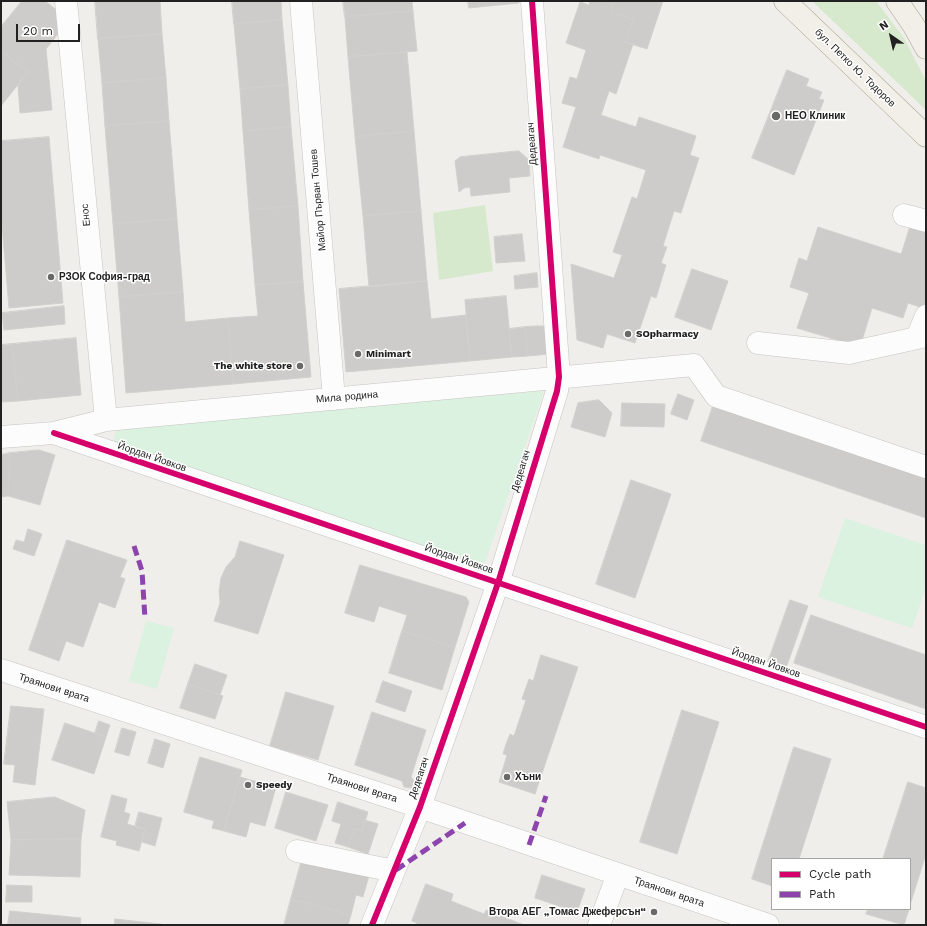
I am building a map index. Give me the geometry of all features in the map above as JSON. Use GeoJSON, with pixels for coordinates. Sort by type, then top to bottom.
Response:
{"type":"FeatureCollection","features":[{"type":"Feature","properties":{"kind":"main road","name":"бул. Петко Ю. Тодоров"},"geometry":{"type":"LineString","coordinates":[[785,1],[926,136]]}},
{"type":"Feature","properties":{"kind":"main road"},"geometry":{"type":"LineString","coordinates":[[896,1],[914,26],[926,48]]}},
{"type":"Feature","properties":{"kind":"street","name":"Майор Първан Тошев"},"geometry":{"type":"LineString","coordinates":[[302,1],[334,399]]}},
{"type":"Feature","properties":{"kind":"street","name":"Дедеагач"},"geometry":{"type":"LineString","coordinates":[[372,925],[420,807],[498,583],[560,377],[532,1]]}},
{"type":"Feature","properties":{"kind":"street","name":"Енос"},"geometry":{"type":"LineString","coordinates":[[66,5],[106,420]]}},
{"type":"Feature","properties":{"kind":"street"},"geometry":{"type":"LineString","coordinates":[[904,215],[926,222]]}},
{"type":"Feature","properties":{"kind":"street"},"geometry":{"type":"LineString","coordinates":[[758,343],[849,353],[922,337],[926,316]]}},
{"type":"Feature","properties":{"kind":"street","name":"Мила родина"},"geometry":{"type":"LineString","coordinates":[[1,437],[54,433],[106,420],[694,365],[716,396],[926,467]]}},
{"type":"Feature","properties":{"kind":"street","name":"Йордан Йовков"},"geometry":{"type":"LineString","coordinates":[[54,433],[160,471],[926,727]]}},
{"type":"Feature","properties":{"kind":"street","name":"Траянови врата"},"geometry":{"type":"LineString","coordinates":[[1,670],[420,807],[768,925]]}},
{"type":"Feature","properties":{"kind":"street"},"geometry":{"type":"LineString","coordinates":[[297,851],[394,871]]}},
{"type":"Feature","properties":{"kind":"street"},"geometry":{"type":"LineString","coordinates":[[599,925],[618,874]]}},
{"type":"Feature","properties":{"kind":"green space"},"geometry":{"type":"Polygon","coordinates":[[[812,1],[876,1],[904,38],[926,81],[926,110],[812,1]]]}},
{"type":"Feature","properties":{"kind":"green space"},"geometry":{"type":"Polygon","coordinates":[[[485,205],[493,271],[439,280],[433,213],[485,205]]]}},
{"type":"Feature","properties":{"kind":"green space"},"geometry":{"type":"Polygon","coordinates":[[[544,391],[483,569],[112,446],[117,428],[544,391]]]}},
{"type":"Feature","properties":{"kind":"green space"},"geometry":{"type":"Polygon","coordinates":[[[845,518],[926,545],[926,586],[912,628],[818,597],[845,518]]]}},
{"type":"Feature","properties":{"kind":"green space"},"geometry":{"type":"Polygon","coordinates":[[[146,621],[174,628],[157,689],[129,681],[146,621]]]}},
{"type":"Feature","properties":{"kind":"building"},"geometry":{"type":"Polygon","coordinates":[[[22,1],[45,1],[59,12],[61,30],[46,49],[52,110],[20,113],[18,85],[28,72],[1,51],[1,27],[22,1]]]}},
{"type":"Feature","properties":{"kind":"building"},"geometry":{"type":"Polygon","coordinates":[[[95,1],[160,1],[162,34],[98,39],[95,1]]]}},
{"type":"Feature","properties":{"kind":"building"},"geometry":{"type":"Polygon","coordinates":[[[232,1],[281,1],[282,20],[234,24],[232,1]]]}},
{"type":"Feature","properties":{"kind":"building"},"geometry":{"type":"Polygon","coordinates":[[[343,1],[412,1],[413,11],[345,17],[343,1]]]}},
{"type":"Feature","properties":{"kind":"building"},"geometry":{"type":"Polygon","coordinates":[[[468,1],[519,1],[519,3],[469,8],[468,1]]]}},
{"type":"Feature","properties":{"kind":"building"},"geometry":{"type":"Polygon","coordinates":[[[590,1],[601,1],[613,5],[610,12],[633,19],[625,42],[633,44],[616,94],[609,91],[601,115],[636,127],[639,117],[696,136],[690,155],[699,158],[681,213],[674,211],[663,246],[667,247],[661,263],[666,265],[656,298],[651,296],[635,343],[607,334],[603,348],[577,340],[571,264],[614,278],[622,255],[613,252],[632,197],[637,199],[646,170],[600,155],[599,159],[563,147],[576,107],[562,103],[570,77],[577,79],[586,50],[566,43],[580,2],[589,5],[590,1]]]}},
{"type":"Feature","properties":{"kind":"building"},"geometry":{"type":"Polygon","coordinates":[[[601,1],[663,1],[647,49],[625,42],[633,19],[610,12],[613,5],[601,1]]]}},
{"type":"Feature","properties":{"kind":"building"},"geometry":{"type":"Polygon","coordinates":[[[413,11],[417,51],[348,57],[345,17],[413,11]]]}},
{"type":"Feature","properties":{"kind":"building"},"geometry":{"type":"Polygon","coordinates":[[[282,20],[288,85],[240,89],[234,24],[282,20]]]}},
{"type":"Feature","properties":{"kind":"building"},"geometry":{"type":"Polygon","coordinates":[[[162,34],[166,78],[102,83],[98,39],[162,34]]]}},
{"type":"Feature","properties":{"kind":"building"},"geometry":{"type":"Polygon","coordinates":[[[1,51],[28,72],[1,106],[1,51]]]}},
{"type":"Feature","properties":{"kind":"building"},"geometry":{"type":"Polygon","coordinates":[[[407,52],[414,131],[355,137],[348,57],[407,52]]]}},
{"type":"Feature","properties":{"kind":"building"},"geometry":{"type":"Polygon","coordinates":[[[787,70],[809,79],[806,86],[822,92],[819,99],[824,100],[794,175],[752,158],[787,70]]]}},
{"type":"Feature","properties":{"kind":"building"},"geometry":{"type":"Polygon","coordinates":[[[166,78],[169,121],[105,126],[102,83],[166,78]]]}},
{"type":"Feature","properties":{"kind":"building"},"geometry":{"type":"Polygon","coordinates":[[[288,85],[291,127],[243,131],[240,89],[288,85]]]}},
{"type":"Feature","properties":{"kind":"building"},"geometry":{"type":"Polygon","coordinates":[[[169,121],[177,219],[113,224],[105,126],[169,121]]]}},
{"type":"Feature","properties":{"kind":"building"},"geometry":{"type":"Polygon","coordinates":[[[291,127],[298,206],[249,210],[243,131],[291,127]]]}},
{"type":"Feature","properties":{"kind":"building"},"geometry":{"type":"Polygon","coordinates":[[[414,131],[421,211],[363,216],[355,137],[414,131]]]}},
{"type":"Feature","properties":{"kind":"building"},"geometry":{"type":"Polygon","coordinates":[[[49,137],[63,303],[9,308],[1,213],[1,141],[49,137]]]}},
{"type":"Feature","properties":{"kind":"building"},"geometry":{"type":"Polygon","coordinates":[[[519,151],[529,160],[530,176],[509,178],[510,192],[471,196],[470,187],[464,188],[459,192],[455,161],[460,157],[519,151]]]}},
{"type":"Feature","properties":{"kind":"building"},"geometry":{"type":"Polygon","coordinates":[[[298,206],[303,282],[255,285],[249,210],[298,206]]]}},
{"type":"Feature","properties":{"kind":"building"},"geometry":{"type":"Polygon","coordinates":[[[421,211],[427,281],[369,287],[363,216],[421,211]]]}},
{"type":"Feature","properties":{"kind":"building"},"geometry":{"type":"Polygon","coordinates":[[[177,219],[183,292],[119,297],[113,224],[177,219]]]}},
{"type":"Feature","properties":{"kind":"building"},"geometry":{"type":"Polygon","coordinates":[[[911,224],[926,229],[926,299],[923,308],[908,303],[903,318],[872,308],[860,347],[797,328],[809,293],[790,287],[799,258],[807,261],[818,227],[901,254],[911,224]]]}},
{"type":"Feature","properties":{"kind":"building"},"geometry":{"type":"Polygon","coordinates":[[[522,234],[525,261],[496,263],[494,237],[522,234]]]}},
{"type":"Feature","properties":{"kind":"building"},"geometry":{"type":"Polygon","coordinates":[[[692,269],[728,281],[711,330],[675,317],[692,269]]]}},
{"type":"Feature","properties":{"kind":"building"},"geometry":{"type":"Polygon","coordinates":[[[537,273],[538,287],[515,289],[514,276],[537,273]]]}},
{"type":"Feature","properties":{"kind":"building"},"geometry":{"type":"Polygon","coordinates":[[[427,281],[431,319],[466,315],[470,361],[346,372],[339,289],[427,281]]]}},
{"type":"Feature","properties":{"kind":"building"},"geometry":{"type":"Polygon","coordinates":[[[303,282],[311,377],[233,384],[228,318],[258,316],[255,285],[303,282]]]}},
{"type":"Feature","properties":{"kind":"building"},"geometry":{"type":"Polygon","coordinates":[[[183,292],[185,322],[228,318],[233,384],[126,393],[119,297],[183,292]]]}},
{"type":"Feature","properties":{"kind":"building"},"geometry":{"type":"Polygon","coordinates":[[[506,296],[512,357],[470,361],[465,300],[506,296]]]}},
{"type":"Feature","properties":{"kind":"building"},"geometry":{"type":"Polygon","coordinates":[[[64,306],[65,324],[4,330],[2,313],[64,306]]]}},
{"type":"Feature","properties":{"kind":"building"},"geometry":{"type":"Polygon","coordinates":[[[546,326],[549,354],[528,356],[525,327],[546,326]]]}},
{"type":"Feature","properties":{"kind":"building"},"geometry":{"type":"Polygon","coordinates":[[[525,327],[528,356],[512,357],[509,329],[525,327]]]}},
{"type":"Feature","properties":{"kind":"building"},"geometry":{"type":"Polygon","coordinates":[[[76,338],[81,395],[18,401],[12,344],[76,338]]]}},
{"type":"Feature","properties":{"kind":"building"},"geometry":{"type":"Polygon","coordinates":[[[12,344],[18,401],[1,402],[1,345],[12,344]]]}},
{"type":"Feature","properties":{"kind":"building"},"geometry":{"type":"Polygon","coordinates":[[[678,394],[694,400],[687,420],[671,414],[678,394]]]}},
{"type":"Feature","properties":{"kind":"building"},"geometry":{"type":"Polygon","coordinates":[[[599,400],[612,413],[605,437],[571,427],[578,403],[599,400]]]}},
{"type":"Feature","properties":{"kind":"building"},"geometry":{"type":"Polygon","coordinates":[[[622,403],[665,404],[664,427],[621,426],[622,403]]]}},
{"type":"Feature","properties":{"kind":"building"},"geometry":{"type":"Polygon","coordinates":[[[713,406],[926,478],[926,518],[701,441],[713,406]]]}},
{"type":"Feature","properties":{"kind":"building"},"geometry":{"type":"Polygon","coordinates":[[[39,450],[55,455],[40,505],[8,496],[10,453],[39,450]]]}},
{"type":"Feature","properties":{"kind":"building"},"geometry":{"type":"Polygon","coordinates":[[[10,453],[8,496],[1,497],[1,455],[10,453]]]}},
{"type":"Feature","properties":{"kind":"building"},"geometry":{"type":"Polygon","coordinates":[[[631,480],[671,494],[635,598],[596,584],[631,480]]]}},
{"type":"Feature","properties":{"kind":"building"},"geometry":{"type":"Polygon","coordinates":[[[28,529],[42,534],[34,556],[13,549],[16,540],[24,542],[28,529]]]}},
{"type":"Feature","properties":{"kind":"building"},"geometry":{"type":"Polygon","coordinates":[[[67,540],[127,560],[120,577],[125,579],[115,608],[99,602],[83,647],[66,641],[59,661],[29,650],[67,540]]]}},
{"type":"Feature","properties":{"kind":"building"},"geometry":{"type":"Polygon","coordinates":[[[240,541],[284,555],[258,634],[214,621],[220,603],[219,591],[221,578],[226,567],[235,557],[240,541]]]}},
{"type":"Feature","properties":{"kind":"building"},"geometry":{"type":"Polygon","coordinates":[[[360,565],[466,597],[469,602],[455,647],[402,631],[407,615],[379,606],[374,622],[345,613],[360,565]]]}},
{"type":"Feature","properties":{"kind":"building"},"geometry":{"type":"Polygon","coordinates":[[[790,600],[808,606],[786,668],[768,662],[790,600]]]}},
{"type":"Feature","properties":{"kind":"building"},"geometry":{"type":"Polygon","coordinates":[[[811,615],[926,655],[926,709],[794,663],[811,615]]]}},
{"type":"Feature","properties":{"kind":"building"},"geometry":{"type":"Polygon","coordinates":[[[402,631],[455,647],[442,690],[389,673],[402,631]]]}},
{"type":"Feature","properties":{"kind":"building"},"geometry":{"type":"Polygon","coordinates":[[[541,655],[578,667],[535,794],[499,782],[507,755],[503,754],[506,744],[510,734],[514,736],[526,700],[522,699],[529,679],[533,681],[541,655]]]}},
{"type":"Feature","properties":{"kind":"building"},"geometry":{"type":"Polygon","coordinates":[[[195,664],[227,675],[220,695],[188,684],[195,664]]]}},
{"type":"Feature","properties":{"kind":"building"},"geometry":{"type":"Polygon","coordinates":[[[383,681],[412,691],[405,712],[376,702],[383,681]]]}},
{"type":"Feature","properties":{"kind":"building"},"geometry":{"type":"Polygon","coordinates":[[[188,684],[223,696],[215,719],[180,708],[188,684]]]}},
{"type":"Feature","properties":{"kind":"building"},"geometry":{"type":"Polygon","coordinates":[[[286,692],[334,706],[318,760],[270,746],[286,692]]]}},
{"type":"Feature","properties":{"kind":"building"},"geometry":{"type":"Polygon","coordinates":[[[11,706],[44,709],[35,785],[13,782],[15,765],[4,764],[11,706]]]}},
{"type":"Feature","properties":{"kind":"building"},"geometry":{"type":"Polygon","coordinates":[[[682,710],[719,722],[677,854],[640,842],[682,710]]]}},
{"type":"Feature","properties":{"kind":"building"},"geometry":{"type":"Polygon","coordinates":[[[372,712],[426,730],[411,777],[415,782],[411,788],[404,787],[402,781],[355,765],[372,712]]]}},
{"type":"Feature","properties":{"kind":"building"},"geometry":{"type":"Polygon","coordinates":[[[99,721],[110,725],[106,737],[95,733],[99,721]]]}},
{"type":"Feature","properties":{"kind":"building"},"geometry":{"type":"Polygon","coordinates":[[[65,723],[106,737],[94,774],[52,760],[65,723]]]}},
{"type":"Feature","properties":{"kind":"building"},"geometry":{"type":"Polygon","coordinates":[[[122,728],[136,732],[129,756],[115,752],[122,728]]]}},
{"type":"Feature","properties":{"kind":"building"},"geometry":{"type":"Polygon","coordinates":[[[155,739],[170,744],[163,768],[148,763],[155,739]]]}},
{"type":"Feature","properties":{"kind":"building"},"geometry":{"type":"Polygon","coordinates":[[[794,747],[831,759],[799,858],[771,858],[771,886],[752,879],[794,747]]]}},
{"type":"Feature","properties":{"kind":"building"},"geometry":{"type":"Polygon","coordinates":[[[200,757],[242,770],[224,831],[212,828],[214,821],[184,812],[200,757]]]}},
{"type":"Feature","properties":{"kind":"building"},"geometry":{"type":"Polygon","coordinates":[[[240,777],[276,787],[265,826],[250,822],[246,837],[224,831],[240,777]]]}},
{"type":"Feature","properties":{"kind":"building"},"geometry":{"type":"Polygon","coordinates":[[[908,782],[926,788],[926,854],[911,902],[911,858],[883,858],[908,782]]]}},
{"type":"Feature","properties":{"kind":"building"},"geometry":{"type":"Polygon","coordinates":[[[286,792],[328,805],[316,841],[275,828],[286,792]]]}},
{"type":"Feature","properties":{"kind":"building"},"geometry":{"type":"Polygon","coordinates":[[[112,795],[127,799],[124,812],[130,814],[127,824],[145,829],[139,851],[116,845],[117,841],[101,837],[112,795]]]}},
{"type":"Feature","properties":{"kind":"building"},"geometry":{"type":"Polygon","coordinates":[[[55,797],[85,810],[81,839],[11,840],[7,802],[55,797]]]}},
{"type":"Feature","properties":{"kind":"building"},"geometry":{"type":"Polygon","coordinates":[[[338,802],[368,812],[362,831],[354,829],[348,847],[335,843],[341,824],[332,821],[338,802]]]}},
{"type":"Feature","properties":{"kind":"building"},"geometry":{"type":"Polygon","coordinates":[[[139,812],[162,818],[155,846],[142,842],[145,829],[135,827],[139,812]]]}},
{"type":"Feature","properties":{"kind":"building"},"geometry":{"type":"Polygon","coordinates":[[[365,820],[378,824],[368,854],[348,847],[354,829],[362,831],[365,820]]]}},
{"type":"Feature","properties":{"kind":"building"},"geometry":{"type":"Polygon","coordinates":[[[81,839],[80,877],[9,875],[11,840],[81,839]]]}},
{"type":"Feature","properties":{"kind":"building"},"geometry":{"type":"Polygon","coordinates":[[[302,859],[370,872],[363,897],[356,895],[351,915],[291,899],[302,859]]]}},
{"type":"Feature","properties":{"kind":"building"},"geometry":{"type":"Polygon","coordinates":[[[542,875],[585,889],[577,912],[535,898],[542,875]]]}},
{"type":"Feature","properties":{"kind":"building"},"geometry":{"type":"Polygon","coordinates":[[[426,884],[453,894],[451,901],[484,914],[486,910],[524,925],[416,925],[417,923],[412,921],[426,884]]]}},
{"type":"Feature","properties":{"kind":"building"},"geometry":{"type":"Polygon","coordinates":[[[7,885],[32,886],[32,902],[6,902],[7,885]]]}},
{"type":"Feature","properties":{"kind":"building"},"geometry":{"type":"Polygon","coordinates":[[[291,899],[351,915],[348,925],[284,925],[291,899]]]}},
{"type":"Feature","properties":{"kind":"building"},"geometry":{"type":"Polygon","coordinates":[[[868,910],[909,910],[904,925],[866,914],[868,910]]]}},
{"type":"Feature","properties":{"kind":"building"},"geometry":{"type":"Polygon","coordinates":[[[10,911],[81,918],[80,925],[8,925],[10,911]]]}},
{"type":"Feature","properties":{"kind":"building"},"geometry":{"type":"Polygon","coordinates":[[[115,919],[161,924],[161,925],[115,925],[115,919]]]}},
{"type":"Feature","properties":{"kind":"marked path"},"geometry":{"type":"LineString","coordinates":[[134,546],[142,571],[145,619]]}},
{"type":"Feature","properties":{"kind":"marked path"},"geometry":{"type":"LineString","coordinates":[[529,845],[546,796]]}},
{"type":"Feature","properties":{"kind":"marked path"},"geometry":{"type":"LineString","coordinates":[[396,870],[465,823]]}},
{"type":"Feature","properties":{"kind":"cycle path"},"geometry":{"type":"LineString","coordinates":[[372,925],[420,807],[498,583],[557,391],[559,377],[532,1]]}},
{"type":"Feature","properties":{"kind":"cycle path"},"geometry":{"type":"LineString","coordinates":[[54,433],[926,727]]}},
{"type":"Feature","properties":{"kind":"place","name":"НЕО Клиник"},"geometry":{"type":"Point","coordinates":[776,116]}},
{"type":"Feature","properties":{"kind":"place","name":"РЗОК София-град"},"geometry":{"type":"Point","coordinates":[51,277]}},
{"type":"Feature","properties":{"kind":"place","name":"SOpharmacy"},"geometry":{"type":"Point","coordinates":[628,334]}},
{"type":"Feature","properties":{"kind":"place","name":"Minimart"},"geometry":{"type":"Point","coordinates":[358,354]}},
{"type":"Feature","properties":{"kind":"place","name":"The white store"},"geometry":{"type":"Point","coordinates":[300,366]}},
{"type":"Feature","properties":{"kind":"place","name":"Хъни"},"geometry":{"type":"Point","coordinates":[507,777]}},
{"type":"Feature","properties":{"kind":"place","name":"Speedy"},"geometry":{"type":"Point","coordinates":[248,785]}},
{"type":"Feature","properties":{"kind":"place","name":"Втора АЕГ „Томас Джеферсън“"},"geometry":{"type":"Point","coordinates":[654,912]}}]}
